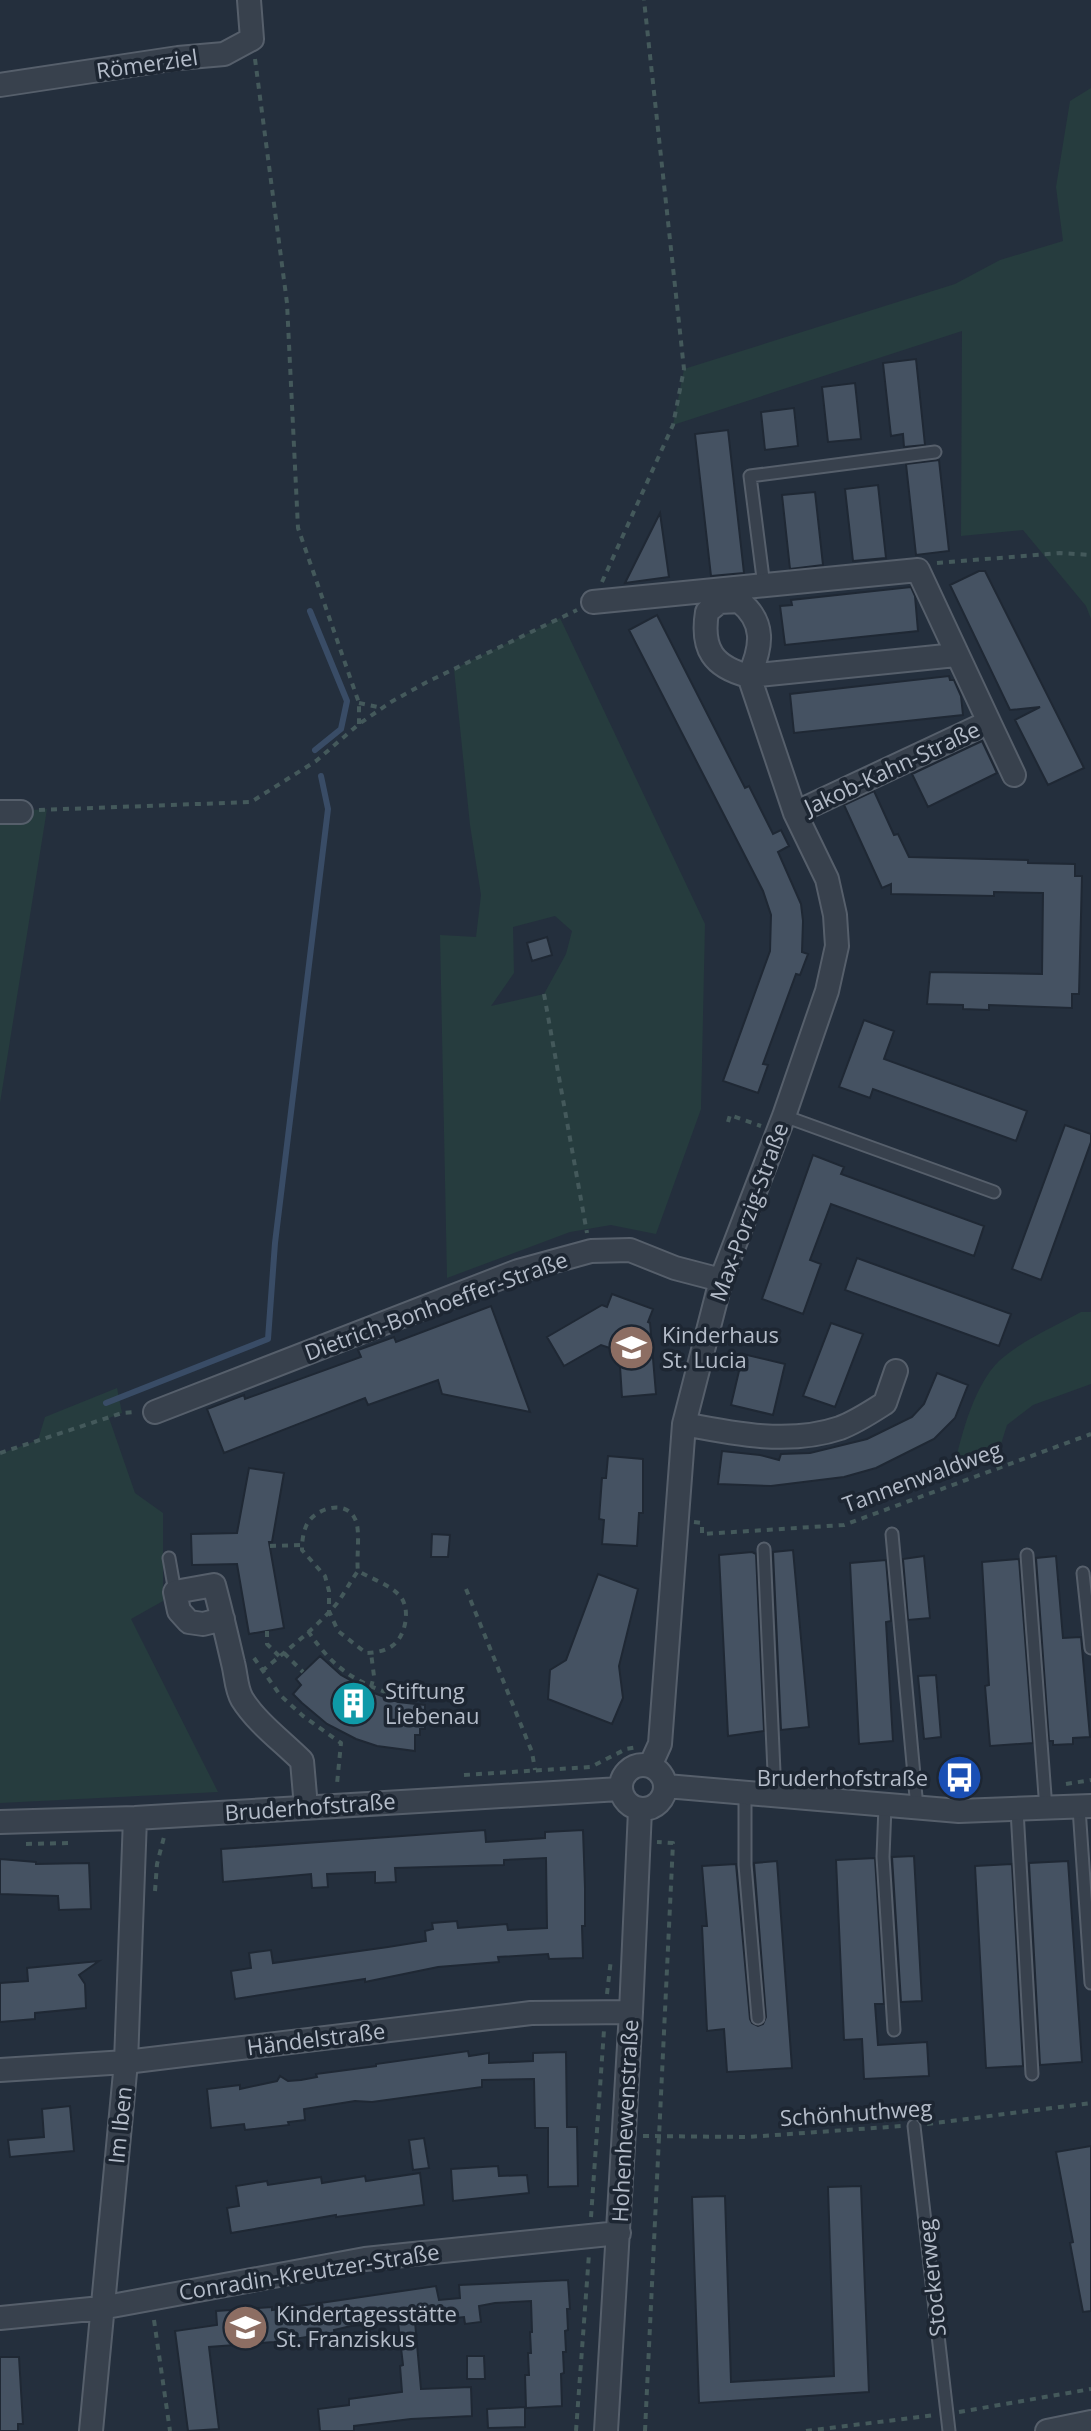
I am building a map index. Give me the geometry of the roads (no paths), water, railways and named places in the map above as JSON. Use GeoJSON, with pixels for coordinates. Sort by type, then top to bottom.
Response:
{"type":"FeatureCollection","features":[{"type":"Feature","properties":{"kind":"street","name":"Römerziel"},"geometry":{"type":"LineString","coordinates":[[0,85],[224,54],[252,39],[249,0]]}},
{"type":"Feature","properties":{"kind":"street","name":"Jakob-Kahn-Straße"},"geometry":{"type":"LineString","coordinates":[[749,592],[918,570],[1014,775]]}},
{"type":"Feature","properties":{"kind":"street"},"geometry":{"type":"LineString","coordinates":[[593,602],[749,592]]}},
{"type":"Feature","properties":{"kind":"street"},"geometry":{"type":"LineString","coordinates":[[749,592],[758,626],[757,659],[749,676]]}},
{"type":"Feature","properties":{"kind":"street"},"geometry":{"type":"LineString","coordinates":[[749,592],[719,602],[707,612],[704,632],[707,646],[717,661],[733,672],[749,676],[956,655]]}},
{"type":"Feature","properties":{"kind":"street","name":"Max-Porzig-Straße"},"geometry":{"type":"LineString","coordinates":[[650,1766],[660,1744],[684,1424],[721,1280],[781,1124],[827,991],[837,946],[835,915],[827,879],[795,813],[749,676]]}},
{"type":"Feature","properties":{"kind":"street","name":"Jakob-Kahn-Straße"},"geometry":{"type":"LineString","coordinates":[[795,813],[989,722]]}},
{"type":"Feature","properties":{"kind":"street","name":"Dietrich-Bonhoeffer-Straße"},"geometry":{"type":"LineString","coordinates":[[155,1412],[518,1271],[591,1251],[630,1250],[675,1268],[721,1280]]}},
{"type":"Feature","properties":{"kind":"street"},"geometry":{"type":"LineString","coordinates":[[684,1424],[783,1438],[839,1428],[885,1403],[896,1371]]}},
{"type":"Feature","properties":{"kind":"street"},"geometry":{"type":"LineString","coordinates":[[223,1619],[203,1624],[189,1622],[179,1611],[175,1592],[214,1585],[223,1619],[239,1695],[251,1712],[302,1761],[306,1797]]}},
{"type":"Feature","properties":{"kind":"street"},"geometry":{"type":"LineString","coordinates":[[650,1766],[658,1770],[666,1786],[658,1804],[640,1810],[630,1807],[620,1789],[621,1780],[633,1767],[650,1766]]}},
{"type":"Feature","properties":{"kind":"street","name":"Bruderhofstraße"},"geometry":{"type":"LineString","coordinates":[[0,1822],[135,1818],[306,1797],[537,1782],[620,1789]]}},
{"type":"Feature","properties":{"kind":"street"},"geometry":{"type":"LineString","coordinates":[[666,1786],[917,1809],[1046,1810],[1085,1807]]}},
{"type":"Feature","properties":{"kind":"street","name":"Hohenhewenstraße"},"geometry":{"type":"LineString","coordinates":[[606,2431],[640,1810]]}},
{"type":"Feature","properties":{"kind":"street","name":"Im Iben"},"geometry":{"type":"LineString","coordinates":[[91,2431],[126,2062],[135,1818]]}},
{"type":"Feature","properties":{"kind":"street","name":"Händelstraße"},"geometry":{"type":"LineString","coordinates":[[0,2070],[126,2062],[531,2013],[631,2012]]}},
{"type":"Feature","properties":{"kind":"street","name":"Conradin-Kreutzer-Straße"},"geometry":{"type":"LineString","coordinates":[[0,2318],[101,2308],[365,2259],[619,2233]]}},
{"type":"Feature","properties":{"kind":"street"},"geometry":{"type":"LineString","coordinates":[[1047,2431],[1091,2422]]}},
{"type":"Feature","properties":{"kind":"lane"},"geometry":{"type":"LineString","coordinates":[[749,592],[750,476],[935,452]]}},
{"type":"Feature","properties":{"kind":"lane"},"geometry":{"type":"LineString","coordinates":[[781,1124],[994,1192]]}},
{"type":"Feature","properties":{"kind":"lane"},"geometry":{"type":"LineString","coordinates":[[892,1534],[917,1809]]}},
{"type":"Feature","properties":{"kind":"lane"},"geometry":{"type":"LineString","coordinates":[[764,1549],[775,1794]]}},
{"type":"Feature","properties":{"kind":"lane"},"geometry":{"type":"LineString","coordinates":[[1027,1555],[1046,1810]]}},
{"type":"Feature","properties":{"kind":"lane"},"geometry":{"type":"LineString","coordinates":[[169,1558],[175,1592]]}},
{"type":"Feature","properties":{"kind":"lane"},"geometry":{"type":"LineString","coordinates":[[1083,1573],[1091,1648]]}},
{"type":"Feature","properties":{"kind":"lane"},"geometry":{"type":"LineString","coordinates":[[745,1791],[745,1865],[758,2018]]}},
{"type":"Feature","properties":{"kind":"lane"},"geometry":{"type":"LineString","coordinates":[[885,1806],[883,1857],[894,2030]]}},
{"type":"Feature","properties":{"kind":"lane"},"geometry":{"type":"LineString","coordinates":[[1085,1807],[1091,1983]]}},
{"type":"Feature","properties":{"kind":"lane"},"geometry":{"type":"LineString","coordinates":[[1017,1810],[1032,2074]]}},
{"type":"Feature","properties":{"kind":"lane","name":"Stockerweg"},"geometry":{"type":"LineString","coordinates":[[914,2126],[949,2431]]}},
{"type":"Feature","properties":{"kind":"waterway"},"geometry":{"type":"LineString","coordinates":[[310,611],[347,701],[341,729],[315,750]]}},
{"type":"Feature","properties":{"kind":"waterway"},"geometry":{"type":"LineString","coordinates":[[106,1403],[268,1339],[275,1243],[328,809],[321,776]]}},
{"type":"Feature","properties":{"kind":"place","name":"Kinderhaus St. Lucia"},"geometry":{"type":"Point","coordinates":[631,1348]}},
{"type":"Feature","properties":{"kind":"place","name":"Stiftung Liebenau"},"geometry":{"type":"Point","coordinates":[354,1704]}},
{"type":"Feature","properties":{"kind":"place","name":"Bruderhofstraße"},"geometry":{"type":"Point","coordinates":[959,1778]}},
{"type":"Feature","properties":{"kind":"place","name":"Kindertagesstätte St. Franziskus"},"geometry":{"type":"Point","coordinates":[245,2327]}}]}
